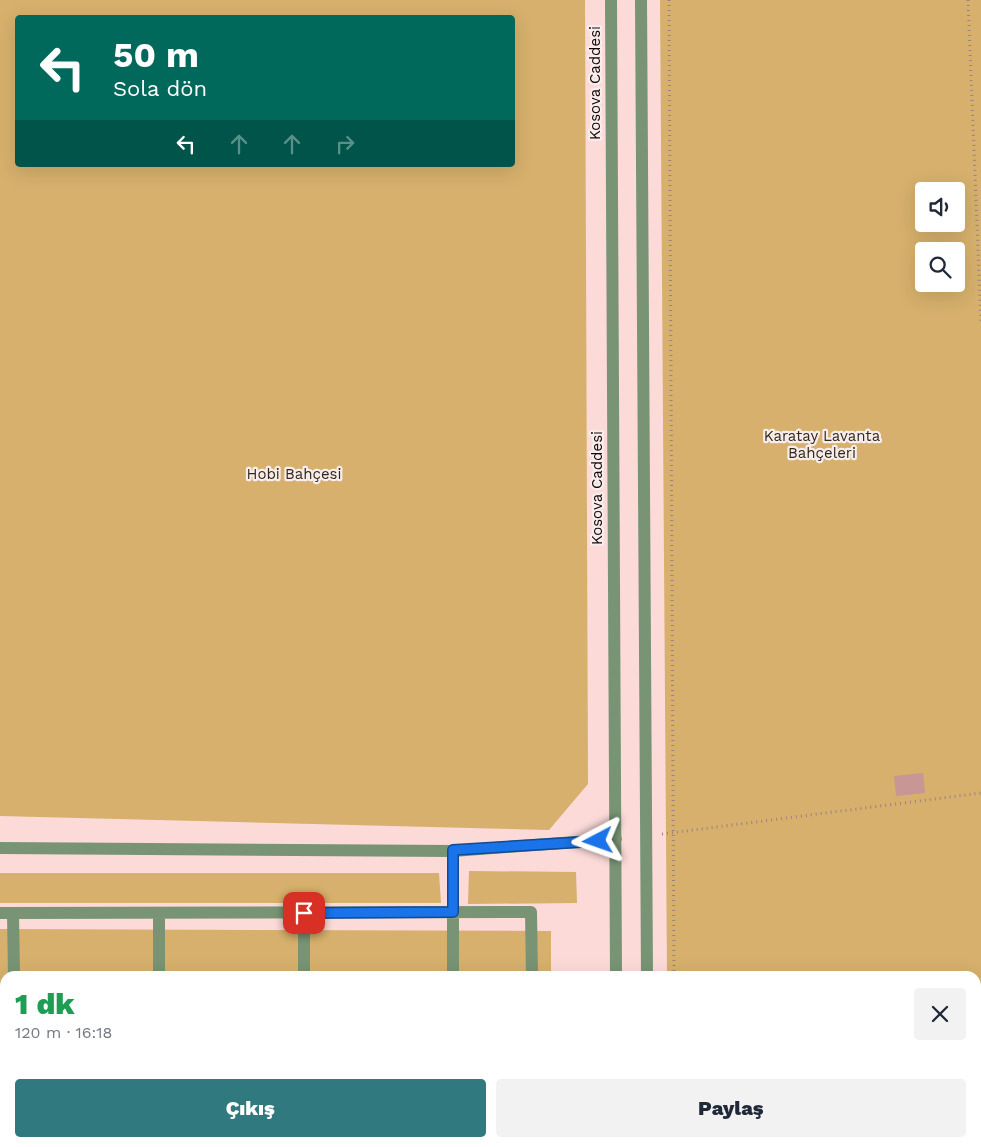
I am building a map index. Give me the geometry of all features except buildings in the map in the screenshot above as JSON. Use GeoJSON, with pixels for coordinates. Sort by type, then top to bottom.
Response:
{"type":"FeatureCollection","features":[{"type":"Feature","properties":{"kind":"street","name":"Kosova Caddesi"},"geometry":{"type":"LineString","coordinates":[[611,0],[616,971]]}},
{"type":"Feature","properties":{"kind":"street"},"geometry":{"type":"LineString","coordinates":[[641,0],[647,971]]}},
{"type":"Feature","properties":{"kind":"street"},"geometry":{"type":"LineString","coordinates":[[0,848],[453,850],[616,839]]}},
{"type":"Feature","properties":{"kind":"street"},"geometry":{"type":"LineString","coordinates":[[453,850],[453,971]]}},
{"type":"Feature","properties":{"kind":"street"},"geometry":{"type":"LineString","coordinates":[[0,913],[531,912],[532,971]]}},
{"type":"Feature","properties":{"kind":"street"},"geometry":{"type":"LineString","coordinates":[[13,913],[14,971]]}},
{"type":"Feature","properties":{"kind":"street"},"geometry":{"type":"LineString","coordinates":[[159,913],[160,971]]}},
{"type":"Feature","properties":{"kind":"street"},"geometry":{"type":"LineString","coordinates":[[304,913],[304,971]]}},
{"type":"Feature","properties":{"kind":"path"},"geometry":{"type":"LineString","coordinates":[[669,0],[674,971]]}},
{"type":"Feature","properties":{"kind":"path"},"geometry":{"type":"LineString","coordinates":[[968,0],[981,324]]}},
{"type":"Feature","properties":{"kind":"path"},"geometry":{"type":"LineString","coordinates":[[645,836],[981,793]]}},
{"type":"Feature","properties":{"kind":"green space","name":"Hobi Bahçesi"},"geometry":{"type":"Polygon","coordinates":[[[0,0],[585,0],[588,784],[549,830],[0,816],[0,0]]]}},
{"type":"Feature","properties":{"kind":"green space","name":"Karatay Lavanta Bahçeleri"},"geometry":{"type":"Polygon","coordinates":[[[660,0],[981,0],[981,971],[667,971],[660,0]]]}},
{"type":"Feature","properties":{"kind":"green space"},"geometry":{"type":"Polygon","coordinates":[[[469,871],[576,872],[577,903],[468,904],[469,871]]]}},
{"type":"Feature","properties":{"kind":"green space"},"geometry":{"type":"Polygon","coordinates":[[[0,873],[439,873],[441,903],[0,903],[0,873]]]}},
{"type":"Feature","properties":{"kind":"green space"},"geometry":{"type":"Polygon","coordinates":[[[0,929],[551,931],[551,971],[0,971],[0,929]]]}},
{"type":"Feature","properties":{"kind":"route"},"geometry":{"type":"LineString","coordinates":[[304,913],[453,912],[453,850],[598,841]]}}]}
